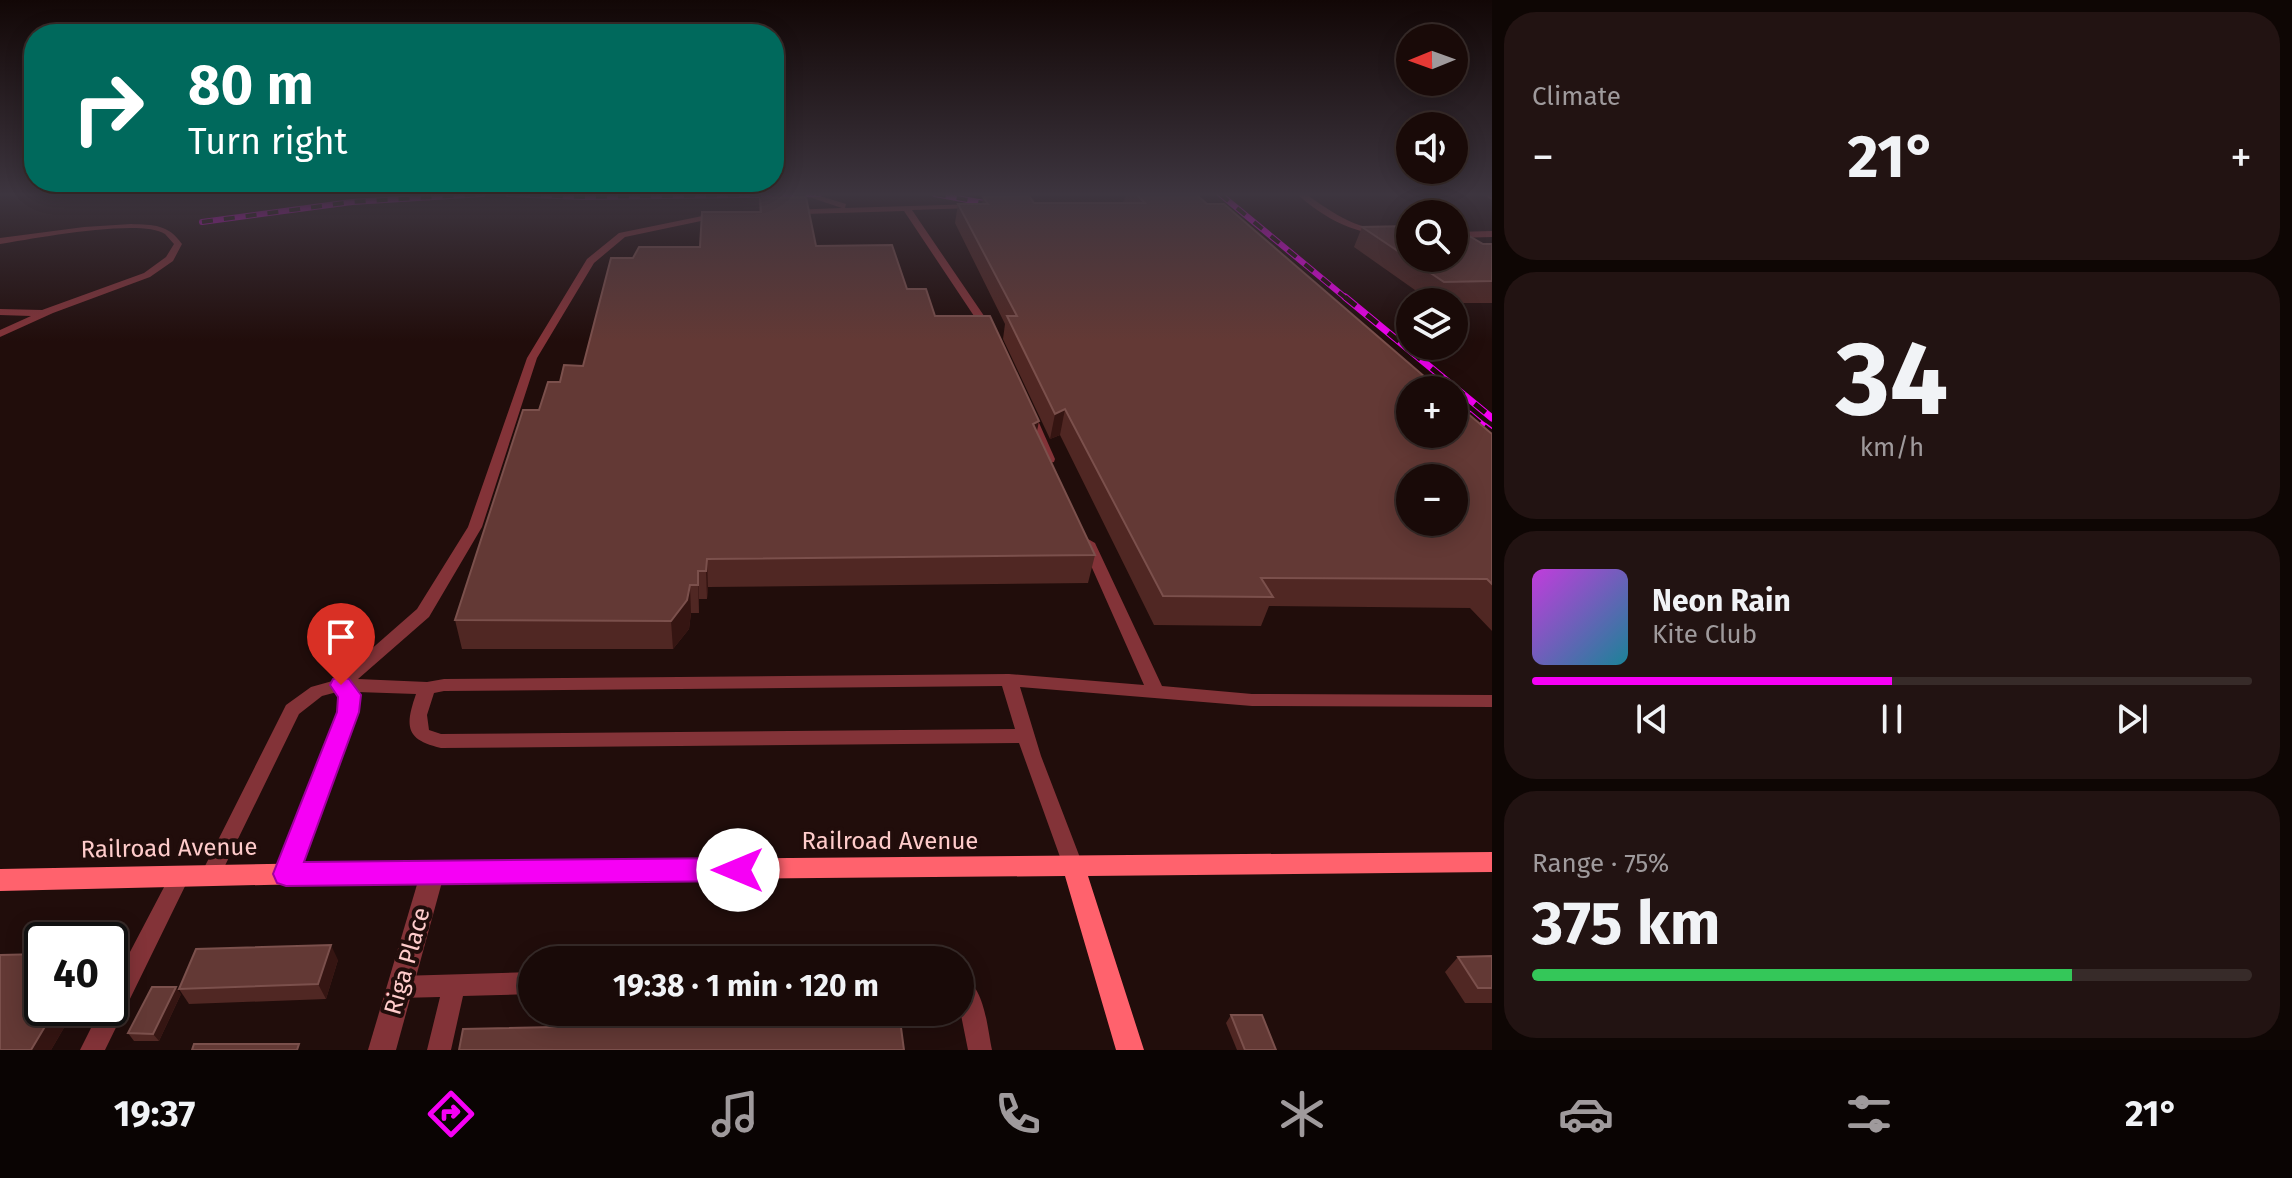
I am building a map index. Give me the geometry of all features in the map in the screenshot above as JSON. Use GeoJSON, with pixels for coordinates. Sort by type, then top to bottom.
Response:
{"type":"FeatureCollection","features":[{"type":"Feature","properties":{"kind":"street","name":"Railroad Avenue"},"geometry":{"type":"LineString","coordinates":[[0,880],[433,871],[1480,863]]}},
{"type":"Feature","properties":{"kind":"street"},"geometry":{"type":"LineString","coordinates":[[1074,868],[1130,1050]]}},
{"type":"Feature","properties":{"kind":"street","name":"Riga Place"},"geometry":{"type":"LineString","coordinates":[[382,1050],[433,871]]}},
{"type":"Feature","properties":{"kind":"lane"},"geometry":{"type":"LineString","coordinates":[[0,334],[147,275],[170,259],[177,243]]}},
{"type":"Feature","properties":{"kind":"lane"},"geometry":{"type":"LineString","coordinates":[[341,685],[423,613],[475,527],[532,358],[590,261],[612,243]]}},
{"type":"Feature","properties":{"kind":"lane"},"geometry":{"type":"LineString","coordinates":[[930,243],[992,334],[998,349]]}},
{"type":"Feature","properties":{"kind":"lane"},"geometry":{"type":"LineString","coordinates":[[0,312],[46,313]]}},
{"type":"Feature","properties":{"kind":"lane"},"geometry":{"type":"LineString","coordinates":[[1025,406],[1057,477]]}},
{"type":"Feature","properties":{"kind":"lane"},"geometry":{"type":"LineString","coordinates":[[1084,534],[1156,692]]}},
{"type":"Feature","properties":{"kind":"lane"},"geometry":{"type":"LineString","coordinates":[[210,876],[292,710],[317,691],[341,685],[427,688],[444,685],[1009,680],[1252,700],[1492,701]]}},
{"type":"Feature","properties":{"kind":"lane"},"geometry":{"type":"LineString","coordinates":[[1009,680],[1025,736],[1074,868]]}},
{"type":"Feature","properties":{"kind":"lane"},"geometry":{"type":"LineString","coordinates":[[286,874],[348,712],[350,695],[341,685]]}},
{"type":"Feature","properties":{"kind":"lane"},"geometry":{"type":"LineString","coordinates":[[427,688],[417,726],[420,734],[427,739],[441,741],[1025,736]]}},
{"type":"Feature","properties":{"kind":"lane"},"geometry":{"type":"LineString","coordinates":[[92,1050],[180,876]]}},
{"type":"Feature","properties":{"kind":"lane"},"geometry":{"type":"LineString","coordinates":[[399,987],[518,983]]}},
{"type":"Feature","properties":{"kind":"lane"},"geometry":{"type":"LineString","coordinates":[[439,1050],[454,985]]}},
{"type":"Feature","properties":{"kind":"lane"},"geometry":{"type":"LineString","coordinates":[[974,1022],[980,1050]]}},
{"type":"Feature","properties":{"kind":"building"},"geometry":{"type":"Polygon","coordinates":[[[700,243],[892,245],[907,289],[926,289],[935,316],[990,316],[1039,421],[1033,424],[1095,555],[707,559],[706,571],[698,571],[698,585],[690,585],[687,600],[671,621],[455,620],[523,410],[539,410],[548,382],[560,382],[564,365],[583,366],[611,258],[633,258],[639,247],[700,247],[700,243]]]}},
{"type":"Feature","properties":{"kind":"building"},"geometry":{"type":"Polygon","coordinates":[[[979,243],[1269,243],[1396,352],[1396,360],[1405,360],[1424,376],[1396,376],[1396,448],[1468,448],[1468,414],[1492,434],[1492,584],[1487,579],[1261,578],[1273,597],[1163,596],[1065,409],[1055,414],[1007,316],[1017,316],[979,243]]]}},
{"type":"Feature","properties":{"kind":"building"},"geometry":{"type":"Polygon","coordinates":[[[1468,243],[1492,244],[1492,281],[1444,282],[1429,272],[1468,272],[1468,243]]]}},
{"type":"Feature","properties":{"kind":"building"},"geometry":{"type":"Polygon","coordinates":[[[331,945],[318,984],[179,989],[196,949],[331,945]]]}},
{"type":"Feature","properties":{"kind":"building"},"geometry":{"type":"Polygon","coordinates":[[[24,954],[24,1026],[45,1026],[31,1050],[0,1050],[0,955],[24,954]]]}},
{"type":"Feature","properties":{"kind":"building"},"geometry":{"type":"Polygon","coordinates":[[[1492,956],[1492,988],[1478,988],[1458,957],[1492,956]]]}},
{"type":"Feature","properties":{"kind":"building"},"geometry":{"type":"Polygon","coordinates":[[[152,987],[176,987],[153,1034],[128,1033],[152,987]]]}},
{"type":"Feature","properties":{"kind":"building"},"geometry":{"type":"Polygon","coordinates":[[[1231,1015],[1262,1015],[1276,1050],[1245,1050],[1231,1015]]]}},
{"type":"Feature","properties":{"kind":"building"},"geometry":{"type":"Polygon","coordinates":[[[901,1026],[904,1050],[459,1050],[463,1029],[901,1026]]]}},
{"type":"Feature","properties":{"kind":"building"},"geometry":{"type":"Polygon","coordinates":[[[194,1044],[299,1044],[297,1050],[192,1050],[194,1044]]]}},
{"type":"Feature","properties":{"kind":"railway"},"geometry":{"type":"LineString","coordinates":[[1279,243],[1347,299]]}},
{"type":"Feature","properties":{"kind":"railway"},"geometry":{"type":"LineString","coordinates":[[1345,297],[1492,418]]}},
{"type":"Feature","properties":{"kind":"railway"},"geometry":{"type":"LineString","coordinates":[[1469,414],[1487,429]]}},
{"type":"Feature","properties":{"kind":"railway"},"geometry":{"type":"LineString","coordinates":[[1484,427],[1492,433]]}},
{"type":"Feature","properties":{"kind":"route"},"geometry":{"type":"LineString","coordinates":[[341,685],[350,695],[348,712],[286,874],[738,870]]}}]}
